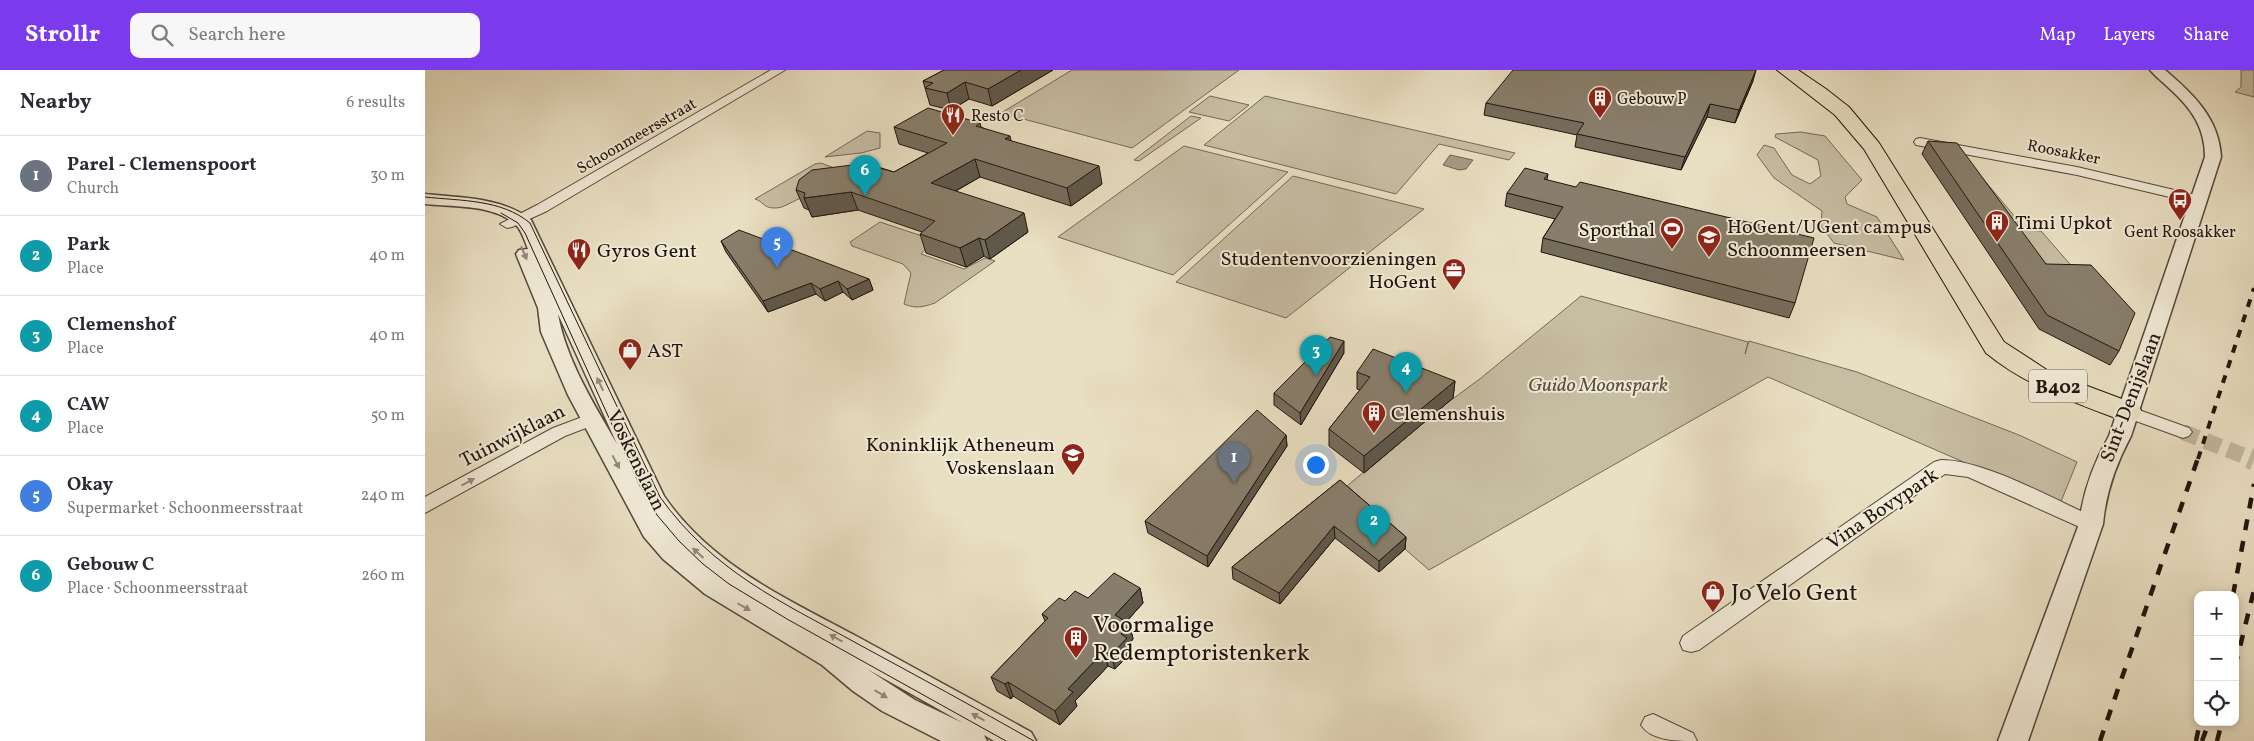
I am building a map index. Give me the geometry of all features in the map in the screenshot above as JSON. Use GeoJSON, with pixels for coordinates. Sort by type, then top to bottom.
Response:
{"type":"FeatureCollection","features":[{"type":"Feature","properties":{"kind":"main road","name":"B402"},"geometry":{"type":"LineString","coordinates":[[1786,70],[1820,92],[1841,111],[1872,147],[1995,347],[2010,361],[2029,373],[2127,412]]}},
{"type":"Feature","properties":{"kind":"street","name":"Schoonmeersstraat"},"geometry":{"type":"LineString","coordinates":[[513,221],[542,208],[779,70]]}},
{"type":"Feature","properties":{"kind":"street","name":"Sint-Denijslaan"},"geometry":{"type":"LineString","coordinates":[[2013,741],[2091,524],[2093,504],[2103,470],[2117,444],[2213,157],[2214,144],[2210,127],[2193,103],[2157,70]]}},
{"type":"Feature","properties":{"kind":"street","name":"Roosakker"},"geometry":{"type":"LineString","coordinates":[[1920,142],[2077,171],[2199,200]]}},
{"type":"Feature","properties":{"kind":"street"},"geometry":{"type":"LineString","coordinates":[[425,199],[492,208],[513,221]]}},
{"type":"Feature","properties":{"kind":"street"},"geometry":{"type":"LineString","coordinates":[[425,206],[513,221]]}},
{"type":"Feature","properties":{"kind":"street","name":"Voskenslaan"},"geometry":{"type":"LineString","coordinates":[[513,221],[517,236],[547,308],[551,332],[593,419],[653,531],[687,568],[736,602],[832,658],[868,686],[947,730],[972,741]]}},
{"type":"Feature","properties":{"kind":"street","name":"Voskenslaan"},"geometry":{"type":"LineString","coordinates":[[513,221],[528,229],[654,500],[662,513],[692,548],[718,570],[759,596],[1021,741]]}},
{"type":"Feature","properties":{"kind":"street"},"geometry":{"type":"LineString","coordinates":[[2127,412],[2183,432]]}},
{"type":"Feature","properties":{"kind":"street","name":"Tuinwijklaan"},"geometry":{"type":"LineString","coordinates":[[425,506],[559,432],[593,419]]}},
{"type":"Feature","properties":{"kind":"street","name":"Vina Bovypark"},"geometry":{"type":"LineString","coordinates":[[1691,643],[1941,467],[1958,467],[1975,472],[2091,524]]}},
{"type":"Feature","properties":{"kind":"street"},"geometry":{"type":"LineString","coordinates":[[1653,725],[1685,741]]}},
{"type":"Feature","properties":{"kind":"green space"},"geometry":{"type":"Polygon","coordinates":[[[1072,70],[1239,70],[1132,148],[1001,113],[1072,70]]]}},
{"type":"Feature","properties":{"kind":"green space"},"geometry":{"type":"Polygon","coordinates":[[[2241,70],[2254,70],[2254,97],[2235,92],[2241,87],[2241,70]]]}},
{"type":"Feature","properties":{"kind":"green space"},"geometry":{"type":"Polygon","coordinates":[[[1210,96],[1249,105],[1229,121],[1189,112],[1210,96]]]}},
{"type":"Feature","properties":{"kind":"green space"},"geometry":{"type":"Polygon","coordinates":[[[1265,96],[1515,153],[1509,160],[1439,144],[1396,194],[1204,145],[1265,96]]]}},
{"type":"Feature","properties":{"kind":"green space"},"geometry":{"type":"Polygon","coordinates":[[[1191,116],[1201,118],[1139,161],[1134,160],[1191,116]]]}},
{"type":"Feature","properties":{"kind":"green space"},"geometry":{"type":"Polygon","coordinates":[[[867,131],[880,133],[880,148],[861,153],[825,157],[867,131]]]}},
{"type":"Feature","properties":{"kind":"green space"},"geometry":{"type":"Polygon","coordinates":[[[1801,132],[1825,136],[1862,180],[1845,197],[1847,204],[1877,217],[1904,260],[1834,243],[1821,226],[1822,211],[1774,178],[1757,155],[1764,145],[1774,148],[1792,175],[1810,184],[1821,176],[1818,160],[1775,137],[1776,134],[1801,132]]]}},
{"type":"Feature","properties":{"kind":"green space"},"geometry":{"type":"Polygon","coordinates":[[[1184,146],[1288,172],[1173,275],[1058,237],[1184,146]]]}},
{"type":"Feature","properties":{"kind":"green space"},"geometry":{"type":"Polygon","coordinates":[[[821,163],[847,173],[806,197],[782,207],[768,207],[755,199],[815,164],[821,163]]]}},
{"type":"Feature","properties":{"kind":"green space"},"geometry":{"type":"Polygon","coordinates":[[[1974,168],[2026,230],[2041,231],[2083,279],[2085,330],[1974,168]]]}},
{"type":"Feature","properties":{"kind":"green space"},"geometry":{"type":"Polygon","coordinates":[[[1293,176],[1424,209],[1286,318],[1176,282],[1293,176]]]}},
{"type":"Feature","properties":{"kind":"green space"},"geometry":{"type":"Polygon","coordinates":[[[880,222],[934,240],[921,254],[964,269],[985,258],[995,261],[935,303],[919,307],[908,306],[904,304],[911,273],[903,264],[852,246],[850,242],[880,222]]]}},
{"type":"Feature","properties":{"kind":"green space","name":"Guido Moonspark"},"geometry":{"type":"Polygon","coordinates":[[[1581,296],[1748,342],[1745,354],[1749,341],[1857,372],[2019,435],[2077,462],[2060,504],[1768,377],[1429,570],[1340,492],[1431,415],[1481,378],[1581,296]]]}},
{"type":"Feature","properties":{"kind":"shaded area"},"geometry":{"type":"Polygon","coordinates":[[[1450,155],[1473,160],[1466,169],[1459,170],[1443,165],[1450,155]]]}},
{"type":"Feature","properties":{"kind":"building"},"geometry":{"type":"Polygon","coordinates":[[[944,70],[1021,70],[988,89],[965,82],[947,93],[925,88],[933,83],[923,81],[944,70]]]}},
{"type":"Feature","properties":{"kind":"building","name":"Gebouw P"},"geometry":{"type":"Polygon","coordinates":[[[1513,70],[1756,70],[1739,110],[1710,104],[1685,157],[1577,134],[1584,123],[1486,103],[1513,70]]]}},
{"type":"Feature","properties":{"kind":"building"},"geometry":{"type":"Polygon","coordinates":[[[928,108],[980,123],[976,126],[1010,136],[1005,139],[1099,166],[1067,188],[975,159],[931,183],[1024,213],[985,240],[979,238],[960,248],[920,234],[935,221],[851,192],[804,198],[805,193],[796,190],[799,180],[812,170],[876,162],[876,167],[894,172],[947,143],[894,127],[928,108]]]}},
{"type":"Feature","properties":{"kind":"building"},"geometry":{"type":"Polygon","coordinates":[[[1928,141],[1957,143],[2046,264],[2091,265],[2135,313],[2119,351],[2047,315],[1928,141]]]}},
{"type":"Feature","properties":{"kind":"building","name":"Sporthal"},"geometry":{"type":"Polygon","coordinates":[[[1525,168],[1548,174],[1544,179],[1576,187],[1580,182],[1814,238],[1795,303],[1543,238],[1563,207],[1507,193],[1525,168]]]}},
{"type":"Feature","properties":{"kind":"building"},"geometry":{"type":"Polygon","coordinates":[[[739,230],[869,279],[847,289],[838,281],[820,289],[811,283],[763,301],[721,241],[739,230]]]}},
{"type":"Feature","properties":{"kind":"building"},"geometry":{"type":"Polygon","coordinates":[[[1330,337],[1344,341],[1300,413],[1274,393],[1330,337]]]}},
{"type":"Feature","properties":{"kind":"building"},"geometry":{"type":"Polygon","coordinates":[[[1373,349],[1455,381],[1364,456],[1329,429],[1370,377],[1357,372],[1373,349]]]}},
{"type":"Feature","properties":{"kind":"building"},"geometry":{"type":"Polygon","coordinates":[[[1257,410],[1286,435],[1207,556],[1145,521],[1257,410]]]}},
{"type":"Feature","properties":{"kind":"building"},"geometry":{"type":"Polygon","coordinates":[[[1340,480],[1406,537],[1379,561],[1334,526],[1279,593],[1232,567],[1340,480]]]}},
{"type":"Feature","properties":{"kind":"building","name":"Voormalige Redemptoristenkerk"},"geometry":{"type":"Polygon","coordinates":[[[1114,573],[1140,588],[1115,615],[1130,624],[1121,634],[1127,638],[1111,655],[1104,651],[1068,689],[1073,692],[1055,711],[1008,682],[1005,684],[991,677],[1048,618],[1042,614],[1059,598],[1065,601],[1075,591],[1088,598],[1114,573]]]}},
{"type":"Feature","properties":{"kind":"tunnel"},"geometry":{"type":"LineString","coordinates":[[2183,432],[2252,459]]}},
{"type":"Feature","properties":{"kind":"tunnel"},"geometry":{"type":"LineString","coordinates":[[2249,458],[2254,460]]}},
{"type":"Feature","properties":{"kind":"tram line"},"geometry":{"type":"LineString","coordinates":[[425,197],[494,205],[519,215],[530,223],[660,497],[703,546],[726,565],[775,598],[1034,741]]}},
{"type":"Feature","properties":{"kind":"tram line"},"geometry":{"type":"LineString","coordinates":[[501,213],[518,223],[525,233],[639,484],[657,515],[679,541],[703,564],[729,584],[787,619],[1006,741]]}},
{"type":"Feature","properties":{"kind":"railway"},"geometry":{"type":"LineString","coordinates":[[2198,459],[2254,288]]}},
{"type":"Feature","properties":{"kind":"railway"},"geometry":{"type":"LineString","coordinates":[[2100,741],[2198,458]]}},
{"type":"Feature","properties":{"kind":"railway"},"geometry":{"type":"LineString","coordinates":[[2234,591],[2254,484]]}},
{"type":"Feature","properties":{"kind":"railway"},"geometry":{"type":"LineString","coordinates":[[2239,651],[2254,590]]}},
{"type":"Feature","properties":{"kind":"railway"},"geometry":{"type":"LineString","coordinates":[[2196,741],[2199,726]]}},
{"type":"Feature","properties":{"kind":"railway"},"geometry":{"type":"LineString","coordinates":[[2202,741],[2208,726]]}},
{"type":"Feature","properties":{"kind":"railway"},"geometry":{"type":"LineString","coordinates":[[2217,741],[2221,726]]}},
{"type":"Feature","properties":{"kind":"place","name":"Gebouw P"},"geometry":{"type":"Point","coordinates":[1600,119]}},
{"type":"Feature","properties":{"kind":"place","name":"Resto C"},"geometry":{"type":"Point","coordinates":[953,136]}},
{"type":"Feature","properties":{"kind":"place","name":"Gebouw C"},"geometry":{"type":"Point","coordinates":[865,196]}},
{"type":"Feature","properties":{"kind":"place","name":"Gent Roosakker"},"geometry":{"type":"Point","coordinates":[2180,221]}},
{"type":"Feature","properties":{"kind":"place","name":"Timi Upkot"},"geometry":{"type":"Point","coordinates":[1997,243]}},
{"type":"Feature","properties":{"kind":"place","name":"Sporthal"},"geometry":{"type":"Point","coordinates":[1672,250]}},
{"type":"Feature","properties":{"kind":"place","name":"HoGent/UGent campus Schoonmeersen"},"geometry":{"type":"Point","coordinates":[1709,258]}},
{"type":"Feature","properties":{"kind":"place","name":"Okay"},"geometry":{"type":"Point","coordinates":[777,268]}},
{"type":"Feature","properties":{"kind":"place","name":"Gyros Gent"},"geometry":{"type":"Point","coordinates":[579,271]}},
{"type":"Feature","properties":{"kind":"place","name":"Studentenvoorzieningen HoGent"},"geometry":{"type":"Point","coordinates":[1454,291]}},
{"type":"Feature","properties":{"kind":"place","name":"AST"},"geometry":{"type":"Point","coordinates":[630,371]}},
{"type":"Feature","properties":{"kind":"place","name":"Clemenshof"},"geometry":{"type":"Point","coordinates":[1316,376]}},
{"type":"Feature","properties":{"kind":"place","name":"CAW"},"geometry":{"type":"Point","coordinates":[1406,393]}},
{"type":"Feature","properties":{"kind":"place","name":"Clemenshuis"},"geometry":{"type":"Point","coordinates":[1374,434]}},
{"type":"Feature","properties":{"kind":"place","name":"Koninklijk Atheneum Voskenslaan"},"geometry":{"type":"Point","coordinates":[1073,476]}},
{"type":"Feature","properties":{"kind":"place","name":"Parel - Clemenspoort"},"geometry":{"type":"Point","coordinates":[1234,483]}},
{"type":"Feature","properties":{"kind":"place","name":"Park"},"geometry":{"type":"Point","coordinates":[1374,546]}},
{"type":"Feature","properties":{"kind":"place","name":"Jo Velo Gent"},"geometry":{"type":"Point","coordinates":[1713,613]}},
{"type":"Feature","properties":{"kind":"place","name":"Voormalige Redemptoristenkerk"},"geometry":{"type":"Point","coordinates":[1076,659]}}]}
